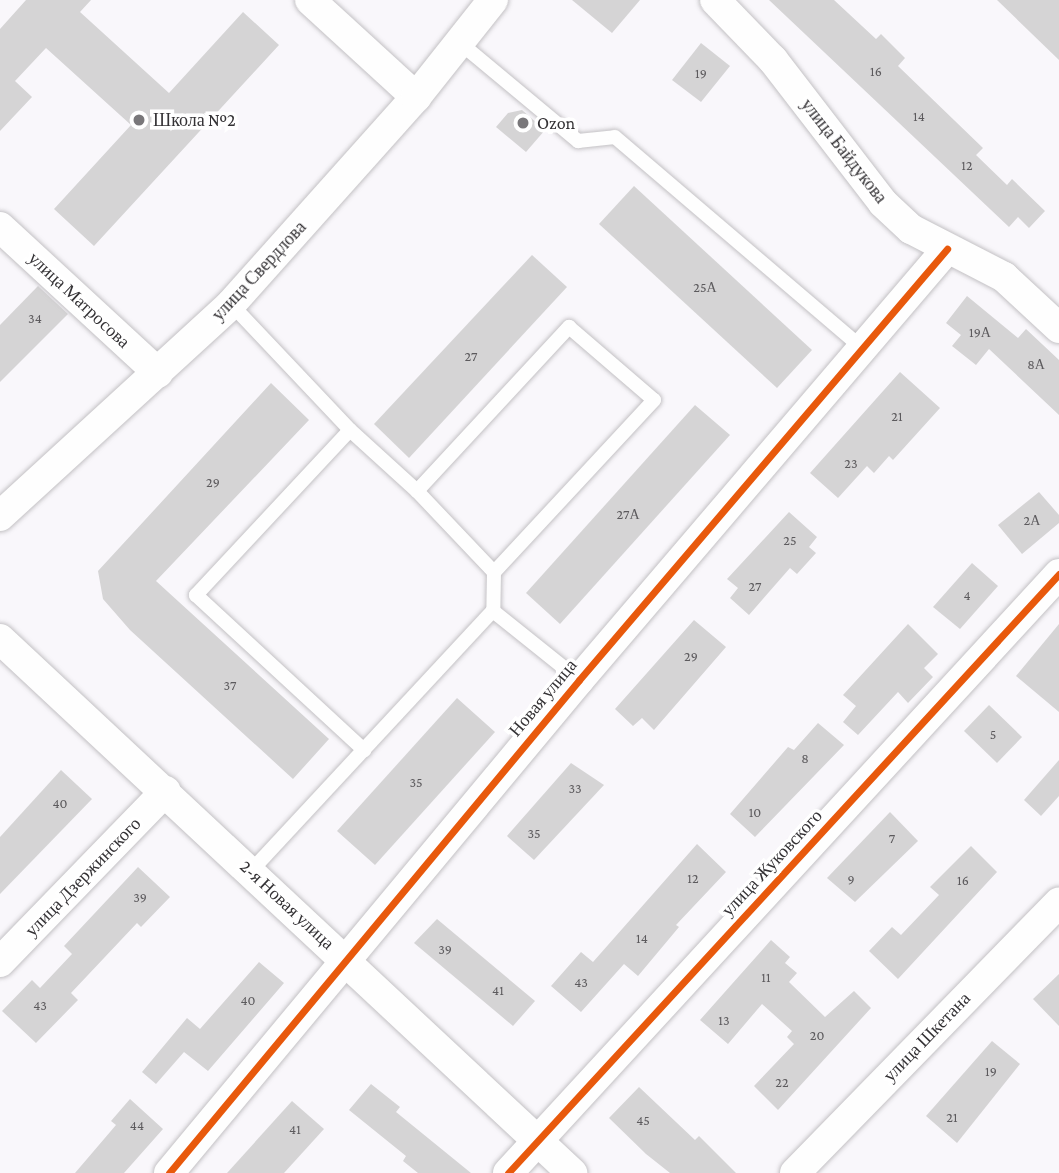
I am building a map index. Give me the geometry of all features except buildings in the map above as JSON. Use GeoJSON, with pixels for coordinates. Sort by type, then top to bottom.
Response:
{"type":"FeatureCollection","features":[{"type":"Feature","properties":{"kind":"street"},"geometry":{"type":"LineString","coordinates":[[310,0],[416,97]]}},
{"type":"Feature","properties":{"kind":"street","name":"улица Свердлова"},"geometry":{"type":"LineString","coordinates":[[0,516],[231,304],[416,97],[493,0]]}},
{"type":"Feature","properties":{"kind":"street","name":"улица Байдукова"},"geometry":{"type":"LineString","coordinates":[[715,0],[773,60],[883,203],[911,229],[981,262],[1004,277],[1059,328]]}},
{"type":"Feature","properties":{"kind":"street","name":"улица Матросова"},"geometry":{"type":"LineString","coordinates":[[0,227],[158,373]]}},
{"type":"Feature","properties":{"kind":"street","name":"Новая улица"},"geometry":{"type":"LineString","coordinates":[[169,1173],[345,958],[860,346],[947,248]]}},
{"type":"Feature","properties":{"kind":"street","name":"улица Жуковского"},"geometry":{"type":"LineString","coordinates":[[508,1173],[1059,575]]}},
{"type":"Feature","properties":{"kind":"street","name":"2-я Новая улица"},"geometry":{"type":"LineString","coordinates":[[0,639],[345,958],[572,1173]]}},
{"type":"Feature","properties":{"kind":"street","name":"улица Дзержинского"},"geometry":{"type":"LineString","coordinates":[[0,962],[166,791]]}},
{"type":"Feature","properties":{"kind":"street","name":"улица Шкетана"},"geometry":{"type":"LineString","coordinates":[[794,1173],[1059,902]]}},
{"type":"Feature","properties":{"kind":"lane"},"geometry":{"type":"LineString","coordinates":[[459,42],[578,141],[615,137],[860,346]]}},
{"type":"Feature","properties":{"kind":"lane"},"geometry":{"type":"LineString","coordinates":[[231,304],[351,430],[417,491],[494,572]]}},
{"type":"Feature","properties":{"kind":"lane"},"geometry":{"type":"LineString","coordinates":[[251,872],[493,611],[494,572],[654,400],[569,327],[417,491]]}},
{"type":"Feature","properties":{"kind":"lane"},"geometry":{"type":"LineString","coordinates":[[351,430],[196,595],[364,750]]}},
{"type":"Feature","properties":{"kind":"lane"},"geometry":{"type":"LineString","coordinates":[[493,611],[579,680]]}},
{"type":"Feature","properties":{"kind":"cycle path"},"geometry":{"type":"LineString","coordinates":[[169,1173],[579,680],[947,249]]}},
{"type":"Feature","properties":{"kind":"cycle path"},"geometry":{"type":"LineString","coordinates":[[508,1173],[1059,574]]}},
{"type":"Feature","properties":{"kind":"place","name":"Школа №2"},"geometry":{"type":"Point","coordinates":[139,120]}},
{"type":"Feature","properties":{"kind":"place","name":"Ozon"},"geometry":{"type":"Point","coordinates":[523,123]}}]}
